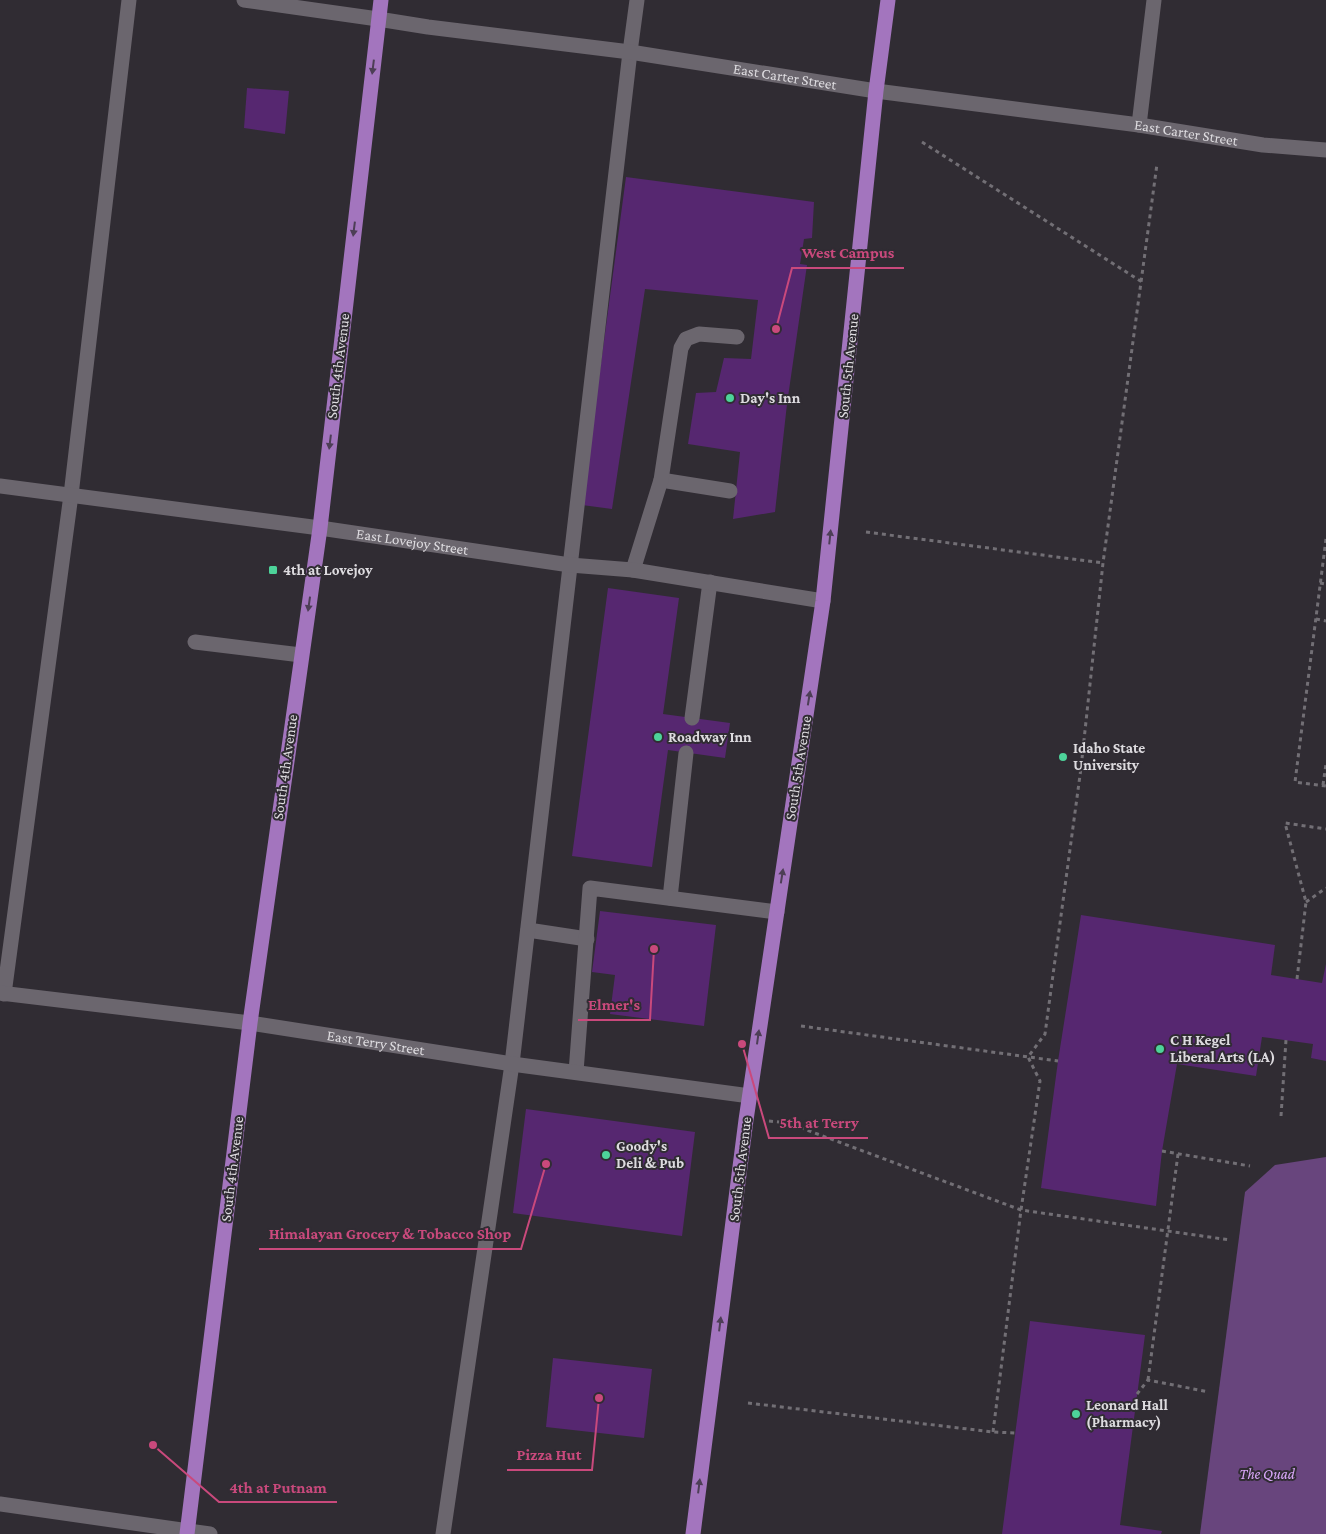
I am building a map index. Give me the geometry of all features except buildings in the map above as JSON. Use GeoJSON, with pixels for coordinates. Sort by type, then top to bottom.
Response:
{"type":"FeatureCollection","features":[{"type":"Feature","properties":{"kind":"main road","name":"South 4th Avenue"},"geometry":{"type":"LineString","coordinates":[[187,1532],[250,1023],[320,528],[381,0]]}},
{"type":"Feature","properties":{"kind":"main road","name":"South 5th Avenue"},"geometry":{"type":"LineString","coordinates":[[693,1534],[750,1096],[823,601],[876,91],[888,0]]}},
{"type":"Feature","properties":{"kind":"street"},"geometry":{"type":"LineString","coordinates":[[2,994],[71,495],[129,0]]}},
{"type":"Feature","properties":{"kind":"street","name":"East Carter Street"},"geometry":{"type":"LineString","coordinates":[[244,0],[428,27],[630,52],[876,91],[1139,126],[1263,145],[1326,150]]}},
{"type":"Feature","properties":{"kind":"street"},"geometry":{"type":"LineString","coordinates":[[443,1534],[512,1064],[630,52],[638,0]]}},
{"type":"Feature","properties":{"kind":"street"},"geometry":{"type":"LineString","coordinates":[[1139,126],[1154,0]]}},
{"type":"Feature","properties":{"kind":"street"},"geometry":{"type":"LineString","coordinates":[[633,570],[661,480],[680,348],[686,339],[699,334],[737,337]]}},
{"type":"Feature","properties":{"kind":"street"},"geometry":{"type":"LineString","coordinates":[[661,480],[730,491]]}},
{"type":"Feature","properties":{"kind":"street","name":"East Lovejoy Street"},"geometry":{"type":"LineString","coordinates":[[0,486],[320,528],[570,565],[633,570],[823,601]]}},
{"type":"Feature","properties":{"kind":"street"},"geometry":{"type":"LineString","coordinates":[[692,718],[710,582]]}},
{"type":"Feature","properties":{"kind":"street"},"geometry":{"type":"LineString","coordinates":[[194,642],[301,655]]}},
{"type":"Feature","properties":{"kind":"street"},"geometry":{"type":"LineString","coordinates":[[670,898],[686,753]]}},
{"type":"Feature","properties":{"kind":"street"},"geometry":{"type":"LineString","coordinates":[[576,1072],[590,888],[777,912]]}},
{"type":"Feature","properties":{"kind":"street"},"geometry":{"type":"LineString","coordinates":[[528,930],[587,939]]}},
{"type":"Feature","properties":{"kind":"street","name":"East Terry Street"},"geometry":{"type":"LineString","coordinates":[[2,994],[250,1023],[512,1064],[750,1096]]}},
{"type":"Feature","properties":{"kind":"street"},"geometry":{"type":"LineString","coordinates":[[0,1504],[210,1534]]}},
{"type":"Feature","properties":{"kind":"path"},"geometry":{"type":"LineString","coordinates":[[922,142],[1142,282]]}},
{"type":"Feature","properties":{"kind":"path"},"geometry":{"type":"LineString","coordinates":[[1028,1057],[1046,1034],[1081,768],[1102,563],[1157,164]]}},
{"type":"Feature","properties":{"kind":"path"},"geometry":{"type":"LineString","coordinates":[[866,532],[1102,563]]}},
{"type":"Feature","properties":{"kind":"path"},"geometry":{"type":"LineString","coordinates":[[1326,539],[1295,782],[1325,786],[1326,764]]}},
{"type":"Feature","properties":{"kind":"path"},"geometry":{"type":"LineString","coordinates":[[1320,583],[1326,584]]}},
{"type":"Feature","properties":{"kind":"path"},"geometry":{"type":"LineString","coordinates":[[1316,619],[1326,621]]}},
{"type":"Feature","properties":{"kind":"path"},"geometry":{"type":"LineString","coordinates":[[1297,979],[1306,902],[1285,823],[1326,829]]}},
{"type":"Feature","properties":{"kind":"path"},"geometry":{"type":"LineString","coordinates":[[1306,902],[1326,888]]}},
{"type":"Feature","properties":{"kind":"path"},"geometry":{"type":"LineString","coordinates":[[801,1026],[1058,1061]]}},
{"type":"Feature","properties":{"kind":"path"},"geometry":{"type":"LineString","coordinates":[[1281,1116],[1286,1040]]}},
{"type":"Feature","properties":{"kind":"path"},"geometry":{"type":"LineString","coordinates":[[993,1432],[1021,1210],[1040,1081],[1028,1057]]}},
{"type":"Feature","properties":{"kind":"path"},"geometry":{"type":"LineString","coordinates":[[769,1121],[788,1123],[1021,1210],[1230,1240]]}},
{"type":"Feature","properties":{"kind":"path"},"geometry":{"type":"LineString","coordinates":[[1162,1151],[1250,1166]]}},
{"type":"Feature","properties":{"kind":"path"},"geometry":{"type":"LineString","coordinates":[[1137,1394],[1148,1380],[1178,1154]]}},
{"type":"Feature","properties":{"kind":"path"},"geometry":{"type":"LineString","coordinates":[[1148,1380],[1209,1392]]}},
{"type":"Feature","properties":{"kind":"path"},"geometry":{"type":"LineString","coordinates":[[748,1403],[1015,1433]]}},
{"type":"Feature","properties":{"kind":"green space","name":"The Quad"},"geometry":{"type":"Polygon","coordinates":[[[1326,1157],[1326,1534],[1200,1534],[1245,1192],[1275,1165],[1326,1157]]]}},
{"type":"Feature","properties":{"kind":"place","name":"West Campus"},"geometry":{"type":"Point","coordinates":[776,329]}},
{"type":"Feature","properties":{"kind":"place","name":"Day's Inn"},"geometry":{"type":"Point","coordinates":[730,398]}},
{"type":"Feature","properties":{"kind":"place","name":"4th at Lovejoy"},"geometry":{"type":"Point","coordinates":[273,570]}},
{"type":"Feature","properties":{"kind":"place","name":"Roadway Inn"},"geometry":{"type":"Point","coordinates":[658,737]}},
{"type":"Feature","properties":{"kind":"place","name":"Idaho State University"},"geometry":{"type":"Point","coordinates":[1063,757]}},
{"type":"Feature","properties":{"kind":"place","name":"Elmer's"},"geometry":{"type":"Point","coordinates":[654,949]}},
{"type":"Feature","properties":{"kind":"place","name":"5th at Terry"},"geometry":{"type":"Point","coordinates":[742,1044]}},
{"type":"Feature","properties":{"kind":"place","name":"C H Kegel Liberal Arts (LA)"},"geometry":{"type":"Point","coordinates":[1160,1049]}},
{"type":"Feature","properties":{"kind":"place","name":"Goody's Deli & Pub"},"geometry":{"type":"Point","coordinates":[606,1155]}},
{"type":"Feature","properties":{"kind":"place","name":"Himalayan Grocery & Tobacco Shop"},"geometry":{"type":"Point","coordinates":[546,1164]}},
{"type":"Feature","properties":{"kind":"place","name":"Pizza Hut"},"geometry":{"type":"Point","coordinates":[599,1398]}},
{"type":"Feature","properties":{"kind":"place","name":"Leonard Hall (Pharmacy)"},"geometry":{"type":"Point","coordinates":[1076,1414]}},
{"type":"Feature","properties":{"kind":"place","name":"4th at Putnam"},"geometry":{"type":"Point","coordinates":[153,1445]}}]}
